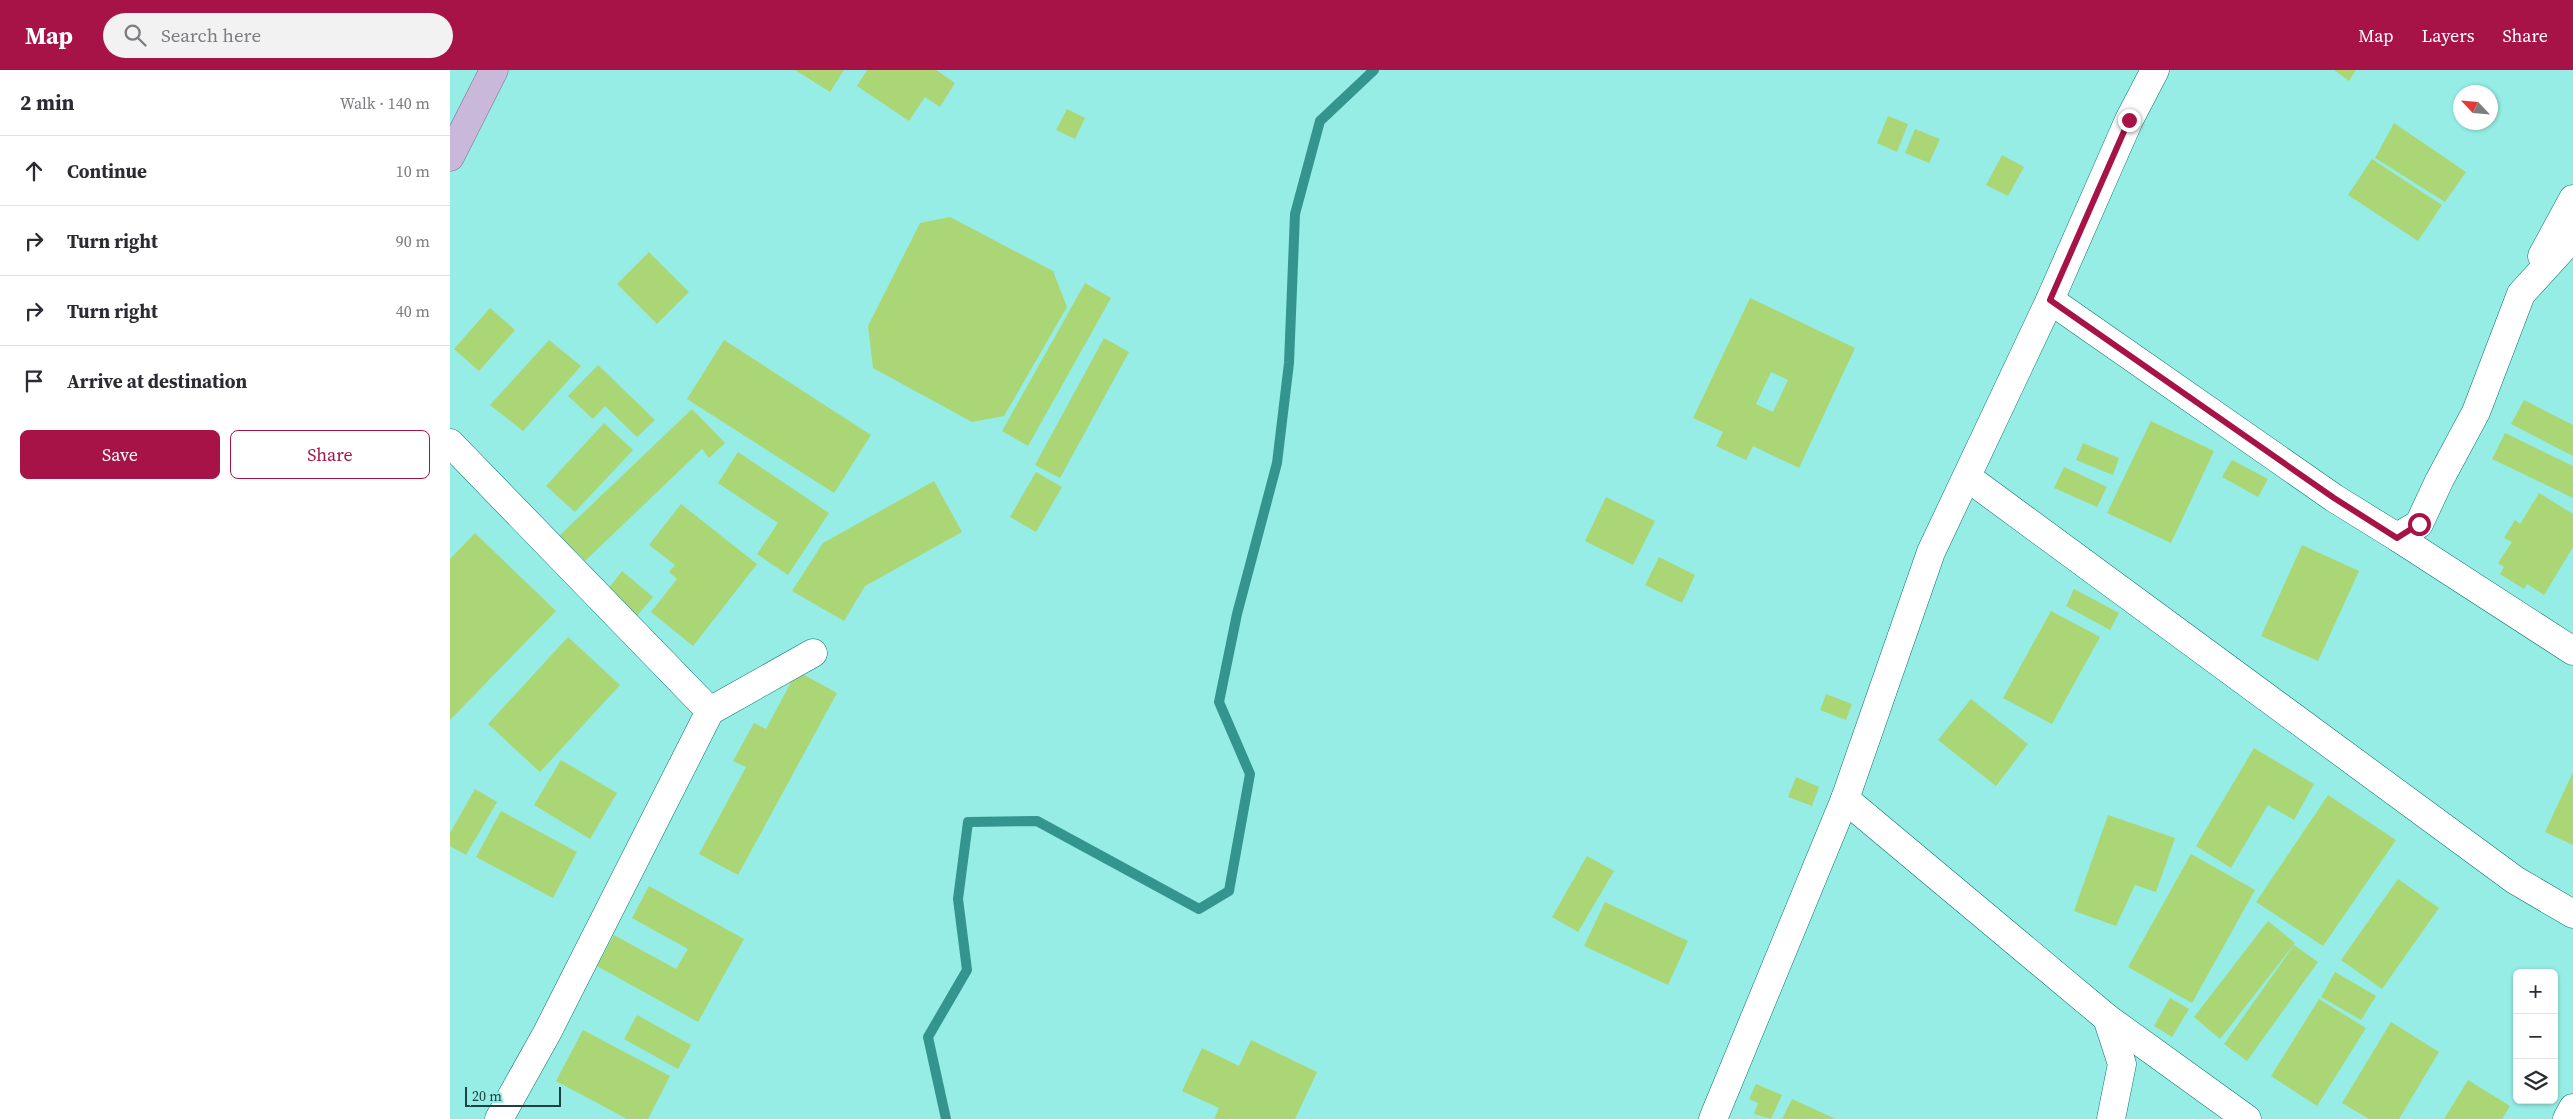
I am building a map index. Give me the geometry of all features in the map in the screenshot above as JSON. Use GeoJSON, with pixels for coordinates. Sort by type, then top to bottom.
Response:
{"type":"FeatureCollection","features":[{"type":"Feature","properties":{"kind":"main road"},"geometry":{"type":"LineString","coordinates":[[450,157],[494,70]]}},
{"type":"Feature","properties":{"kind":"street"},"geometry":{"type":"LineString","coordinates":[[1713,1119],[1845,799],[1931,552],[2050,300],[2129,120],[2155,70]]}},
{"type":"Feature","properties":{"kind":"street"},"geometry":{"type":"LineString","coordinates":[[2397,538],[2419,524],[2439,480],[2476,412],[2521,294],[2573,199]]}},
{"type":"Feature","properties":{"kind":"street"},"geometry":{"type":"LineString","coordinates":[[2521,294],[2573,237]]}},
{"type":"Feature","properties":{"kind":"street"},"geometry":{"type":"LineString","coordinates":[[2050,300],[2334,498],[2573,651]]}},
{"type":"Feature","properties":{"kind":"street"},"geometry":{"type":"LineString","coordinates":[[450,443],[710,712]]}},
{"type":"Feature","properties":{"kind":"street"},"geometry":{"type":"LineString","coordinates":[[1967,477],[2515,880],[2573,914]]}},
{"type":"Feature","properties":{"kind":"street"},"geometry":{"type":"LineString","coordinates":[[499,1119],[547,1033],[710,712],[813,653]]}},
{"type":"Feature","properties":{"kind":"street"},"geometry":{"type":"LineString","coordinates":[[1845,799],[2107,1018],[2247,1119]]}},
{"type":"Feature","properties":{"kind":"street"},"geometry":{"type":"LineString","coordinates":[[2107,1018],[2122,1064],[2111,1119]]}},
{"type":"Feature","properties":{"kind":"street"},"geometry":{"type":"LineString","coordinates":[[2567,1119],[2573,1108]]}},
{"type":"Feature","properties":{"kind":"building"},"geometry":{"type":"Polygon","coordinates":[[[795,70],[844,70],[830,92],[795,70]]]}},
{"type":"Feature","properties":{"kind":"building"},"geometry":{"type":"Polygon","coordinates":[[[867,70],[936,70],[955,83],[940,107],[925,97],[909,121],[857,86],[867,70]]]}},
{"type":"Feature","properties":{"kind":"building"},"geometry":{"type":"Polygon","coordinates":[[[2334,70],[2356,70],[2349,81],[2334,70]]]}},
{"type":"Feature","properties":{"kind":"building"},"geometry":{"type":"Polygon","coordinates":[[[1067,109],[1085,118],[1075,139],[1056,130],[1067,109]]]}},
{"type":"Feature","properties":{"kind":"building"},"geometry":{"type":"Polygon","coordinates":[[[1888,116],[1908,124],[1897,152],[1877,143],[1888,116]]]}},
{"type":"Feature","properties":{"kind":"building"},"geometry":{"type":"Polygon","coordinates":[[[2394,123],[2466,172],[2445,202],[2375,158],[2394,123]]]}},
{"type":"Feature","properties":{"kind":"building"},"geometry":{"type":"Polygon","coordinates":[[[1915,129],[1940,139],[1929,163],[1905,153],[1915,129]]]}},
{"type":"Feature","properties":{"kind":"building"},"geometry":{"type":"Polygon","coordinates":[[[2002,155],[2024,167],[2008,196],[1986,185],[2002,155]]]}},
{"type":"Feature","properties":{"kind":"building"},"geometry":{"type":"Polygon","coordinates":[[[2372,159],[2442,205],[2418,241],[2348,195],[2372,159]]]}},
{"type":"Feature","properties":{"kind":"building"},"geometry":{"type":"Polygon","coordinates":[[[950,217],[1053,271],[1067,307],[1004,416],[972,422],[873,368],[868,326],[920,223],[950,217]]]}},
{"type":"Feature","properties":{"kind":"building"},"geometry":{"type":"Polygon","coordinates":[[[649,252],[689,292],[657,324],[617,284],[649,252]]]}},
{"type":"Feature","properties":{"kind":"building"},"geometry":{"type":"Polygon","coordinates":[[[1085,283],[1111,298],[1028,446],[1002,431],[1085,283]]]}},
{"type":"Feature","properties":{"kind":"building"},"geometry":{"type":"Polygon","coordinates":[[[1750,298],[1855,348],[1799,468],[1753,446],[1746,460],[1716,446],[1723,432],[1693,418],[1750,298]],[[1771,372],[1756,404],[1773,412],[1788,380],[1771,372]]]}},
{"type":"Feature","properties":{"kind":"building"},"geometry":{"type":"Polygon","coordinates":[[[490,308],[515,330],[479,371],[454,349],[490,308]]]}},
{"type":"Feature","properties":{"kind":"building"},"geometry":{"type":"Polygon","coordinates":[[[1104,338],[1129,352],[1060,478],[1035,465],[1104,338]]]}},
{"type":"Feature","properties":{"kind":"building"},"geometry":{"type":"Polygon","coordinates":[[[549,340],[581,366],[523,431],[490,405],[549,340]]]}},
{"type":"Feature","properties":{"kind":"building"},"geometry":{"type":"Polygon","coordinates":[[[724,340],[871,435],[834,493],[687,399],[724,340]]]}},
{"type":"Feature","properties":{"kind":"building"},"geometry":{"type":"Polygon","coordinates":[[[598,365],[655,420],[637,437],[605,406],[593,419],[568,396],[598,365]]]}},
{"type":"Feature","properties":{"kind":"building"},"geometry":{"type":"Polygon","coordinates":[[[2524,400],[2573,425],[2573,456],[2511,424],[2524,400]]]}},
{"type":"Feature","properties":{"kind":"building"},"geometry":{"type":"Polygon","coordinates":[[[692,409],[725,443],[709,458],[702,449],[585,561],[560,535],[692,409]]]}},
{"type":"Feature","properties":{"kind":"building"},"geometry":{"type":"Polygon","coordinates":[[[2151,421],[2214,451],[2171,543],[2107,513],[2151,421]]]}},
{"type":"Feature","properties":{"kind":"building"},"geometry":{"type":"Polygon","coordinates":[[[604,423],[633,450],[575,512],[546,486],[604,423]]]}},
{"type":"Feature","properties":{"kind":"building"},"geometry":{"type":"Polygon","coordinates":[[[2505,433],[2573,466],[2573,498],[2492,459],[2505,433]]]}},
{"type":"Feature","properties":{"kind":"building"},"geometry":{"type":"Polygon","coordinates":[[[2083,443],[2119,458],[2113,475],[2076,460],[2083,443]]]}},
{"type":"Feature","properties":{"kind":"building"},"geometry":{"type":"Polygon","coordinates":[[[738,452],[829,513],[788,575],[757,554],[778,523],[718,483],[738,452]]]}},
{"type":"Feature","properties":{"kind":"building"},"geometry":{"type":"Polygon","coordinates":[[[2232,460],[2268,479],[2258,497],[2222,477],[2232,460]]]}},
{"type":"Feature","properties":{"kind":"building"},"geometry":{"type":"Polygon","coordinates":[[[2064,467],[2107,487],[2097,507],[2054,488],[2064,467]]]}},
{"type":"Feature","properties":{"kind":"building"},"geometry":{"type":"Polygon","coordinates":[[[1036,472],[1062,487],[1036,532],[1010,517],[1036,472]]]}},
{"type":"Feature","properties":{"kind":"building"},"geometry":{"type":"Polygon","coordinates":[[[934,481],[962,532],[865,586],[844,621],[792,591],[823,543],[934,481]]]}},
{"type":"Feature","properties":{"kind":"building"},"geometry":{"type":"Polygon","coordinates":[[[2539,493],[2573,514],[2573,547],[2544,595],[2527,584],[2524,589],[2500,574],[2504,567],[2498,563],[2512,542],[2504,538],[2515,520],[2520,524],[2539,493]]]}},
{"type":"Feature","properties":{"kind":"building"},"geometry":{"type":"Polygon","coordinates":[[[1606,497],[1655,521],[1633,565],[1585,541],[1606,497]]]}},
{"type":"Feature","properties":{"kind":"building"},"geometry":{"type":"Polygon","coordinates":[[[681,504],[757,564],[693,646],[651,612],[677,579],[669,572],[675,565],[649,545],[681,504]]]}},
{"type":"Feature","properties":{"kind":"building"},"geometry":{"type":"Polygon","coordinates":[[[475,533],[556,611],[450,720],[450,559],[475,533]]]}},
{"type":"Feature","properties":{"kind":"building"},"geometry":{"type":"Polygon","coordinates":[[[2302,545],[2359,571],[2318,661],[2261,636],[2302,545]]]}},
{"type":"Feature","properties":{"kind":"building"},"geometry":{"type":"Polygon","coordinates":[[[1659,557],[1695,575],[1682,603],[1645,585],[1659,557]]]}},
{"type":"Feature","properties":{"kind":"building"},"geometry":{"type":"Polygon","coordinates":[[[622,571],[653,597],[635,618],[605,593],[622,571]]]}},
{"type":"Feature","properties":{"kind":"building"},"geometry":{"type":"Polygon","coordinates":[[[2074,589],[2119,613],[2110,630],[2066,606],[2074,589]]]}},
{"type":"Feature","properties":{"kind":"building"},"geometry":{"type":"Polygon","coordinates":[[[2051,611],[2100,637],[2052,724],[2003,698],[2051,611]]]}},
{"type":"Feature","properties":{"kind":"building"},"geometry":{"type":"Polygon","coordinates":[[[568,637],[620,685],[540,772],[488,724],[568,637]]]}},
{"type":"Feature","properties":{"kind":"building"},"geometry":{"type":"Polygon","coordinates":[[[797,671],[837,693],[738,875],[699,854],[746,767],[733,761],[754,723],[766,729],[797,671]]]}},
{"type":"Feature","properties":{"kind":"building"},"geometry":{"type":"Polygon","coordinates":[[[1826,694],[1852,704],[1846,720],[1820,710],[1826,694]]]}},
{"type":"Feature","properties":{"kind":"building"},"geometry":{"type":"Polygon","coordinates":[[[1971,699],[2028,744],[1996,786],[1938,740],[1971,699]]]}},
{"type":"Feature","properties":{"kind":"building"},"geometry":{"type":"Polygon","coordinates":[[[2254,748],[2314,784],[2294,820],[2268,805],[2231,868],[2196,846],[2254,748]]]}},
{"type":"Feature","properties":{"kind":"building"},"geometry":{"type":"Polygon","coordinates":[[[561,760],[617,793],[590,839],[534,805],[561,760]]]}},
{"type":"Feature","properties":{"kind":"building"},"geometry":{"type":"Polygon","coordinates":[[[2573,772],[2573,845],[2545,832],[2573,772]]]}},
{"type":"Feature","properties":{"kind":"building"},"geometry":{"type":"Polygon","coordinates":[[[1796,777],[1819,787],[1812,806],[1788,797],[1796,777]]]}},
{"type":"Feature","properties":{"kind":"building"},"geometry":{"type":"Polygon","coordinates":[[[475,789],[497,802],[466,855],[450,846],[450,833],[475,789]]]}},
{"type":"Feature","properties":{"kind":"building"},"geometry":{"type":"Polygon","coordinates":[[[2328,795],[2396,840],[2323,946],[2256,902],[2328,795]]]}},
{"type":"Feature","properties":{"kind":"building"},"geometry":{"type":"Polygon","coordinates":[[[501,811],[577,852],[553,898],[476,857],[501,811]]]}},
{"type":"Feature","properties":{"kind":"building"},"geometry":{"type":"Polygon","coordinates":[[[2108,815],[2175,838],[2156,892],[2135,885],[2116,926],[2074,911],[2108,815]]]}},
{"type":"Feature","properties":{"kind":"building"},"geometry":{"type":"Polygon","coordinates":[[[2191,854],[2255,890],[2192,1003],[2128,967],[2191,854]]]}},
{"type":"Feature","properties":{"kind":"building"},"geometry":{"type":"Polygon","coordinates":[[[1587,856],[1614,871],[1578,932],[1552,917],[1587,856]]]}},
{"type":"Feature","properties":{"kind":"building"},"geometry":{"type":"Polygon","coordinates":[[[2398,879],[2439,908],[2382,989],[2341,960],[2398,879]]]}},
{"type":"Feature","properties":{"kind":"building"},"geometry":{"type":"Polygon","coordinates":[[[649,886],[744,939],[698,1022],[597,966],[614,935],[676,969],[688,949],[632,918],[649,886]]]}},
{"type":"Feature","properties":{"kind":"building"},"geometry":{"type":"Polygon","coordinates":[[[1605,902],[1688,941],[1668,985],[1584,946],[1605,902]]]}},
{"type":"Feature","properties":{"kind":"building"},"geometry":{"type":"Polygon","coordinates":[[[2268,921],[2295,943],[2220,1039],[2194,1017],[2268,921]]]}},
{"type":"Feature","properties":{"kind":"building"},"geometry":{"type":"Polygon","coordinates":[[[2294,945],[2318,962],[2247,1061],[2224,1044],[2294,945]]]}},
{"type":"Feature","properties":{"kind":"building"},"geometry":{"type":"Polygon","coordinates":[[[2335,972],[2376,996],[2361,1020],[2321,997],[2335,972]]]}},
{"type":"Feature","properties":{"kind":"building"},"geometry":{"type":"Polygon","coordinates":[[[2170,998],[2189,1009],[2172,1037],[2154,1026],[2170,998]]]}},
{"type":"Feature","properties":{"kind":"building"},"geometry":{"type":"Polygon","coordinates":[[[2319,999],[2366,1028],[2317,1106],[2271,1076],[2319,999]]]}},
{"type":"Feature","properties":{"kind":"building"},"geometry":{"type":"Polygon","coordinates":[[[637,1015],[691,1045],[678,1069],[624,1039],[637,1015]]]}},
{"type":"Feature","properties":{"kind":"building"},"geometry":{"type":"Polygon","coordinates":[[[2391,1022],[2439,1052],[2399,1119],[2369,1119],[2342,1103],[2391,1022]]]}},
{"type":"Feature","properties":{"kind":"building"},"geometry":{"type":"Polygon","coordinates":[[[583,1030],[670,1076],[648,1119],[627,1119],[556,1081],[583,1030]]]}},
{"type":"Feature","properties":{"kind":"building"},"geometry":{"type":"Polygon","coordinates":[[[1251,1040],[1317,1072],[1295,1119],[1214,1119],[1219,1108],[1182,1091],[1202,1048],[1239,1066],[1251,1040]]]}},
{"type":"Feature","properties":{"kind":"building"},"geometry":{"type":"Polygon","coordinates":[[[2468,1080],[2510,1106],[2502,1119],[2444,1119],[2468,1080]]]}},
{"type":"Feature","properties":{"kind":"building"},"geometry":{"type":"Polygon","coordinates":[[[1756,1084],[1782,1095],[1771,1119],[1754,1114],[1758,1103],[1749,1099],[1756,1084]]]}},
{"type":"Feature","properties":{"kind":"building"},"geometry":{"type":"Polygon","coordinates":[[[1792,1099],[1836,1119],[1782,1119],[1792,1099]]]}},
{"type":"Feature","properties":{"kind":"waterway"},"geometry":{"type":"LineString","coordinates":[[946,1119],[928,1037],[967,970],[958,899],[968,822],[1037,821],[1199,909],[1229,891],[1250,774],[1219,702],[1237,614],[1277,463],[1289,363],[1295,214],[1320,121],[1374,70]]}},
{"type":"Feature","properties":{"kind":"route"},"geometry":{"type":"LineString","coordinates":[[2129,120],[2050,300],[2334,498],[2397,538],[2419,524]]}}]}
